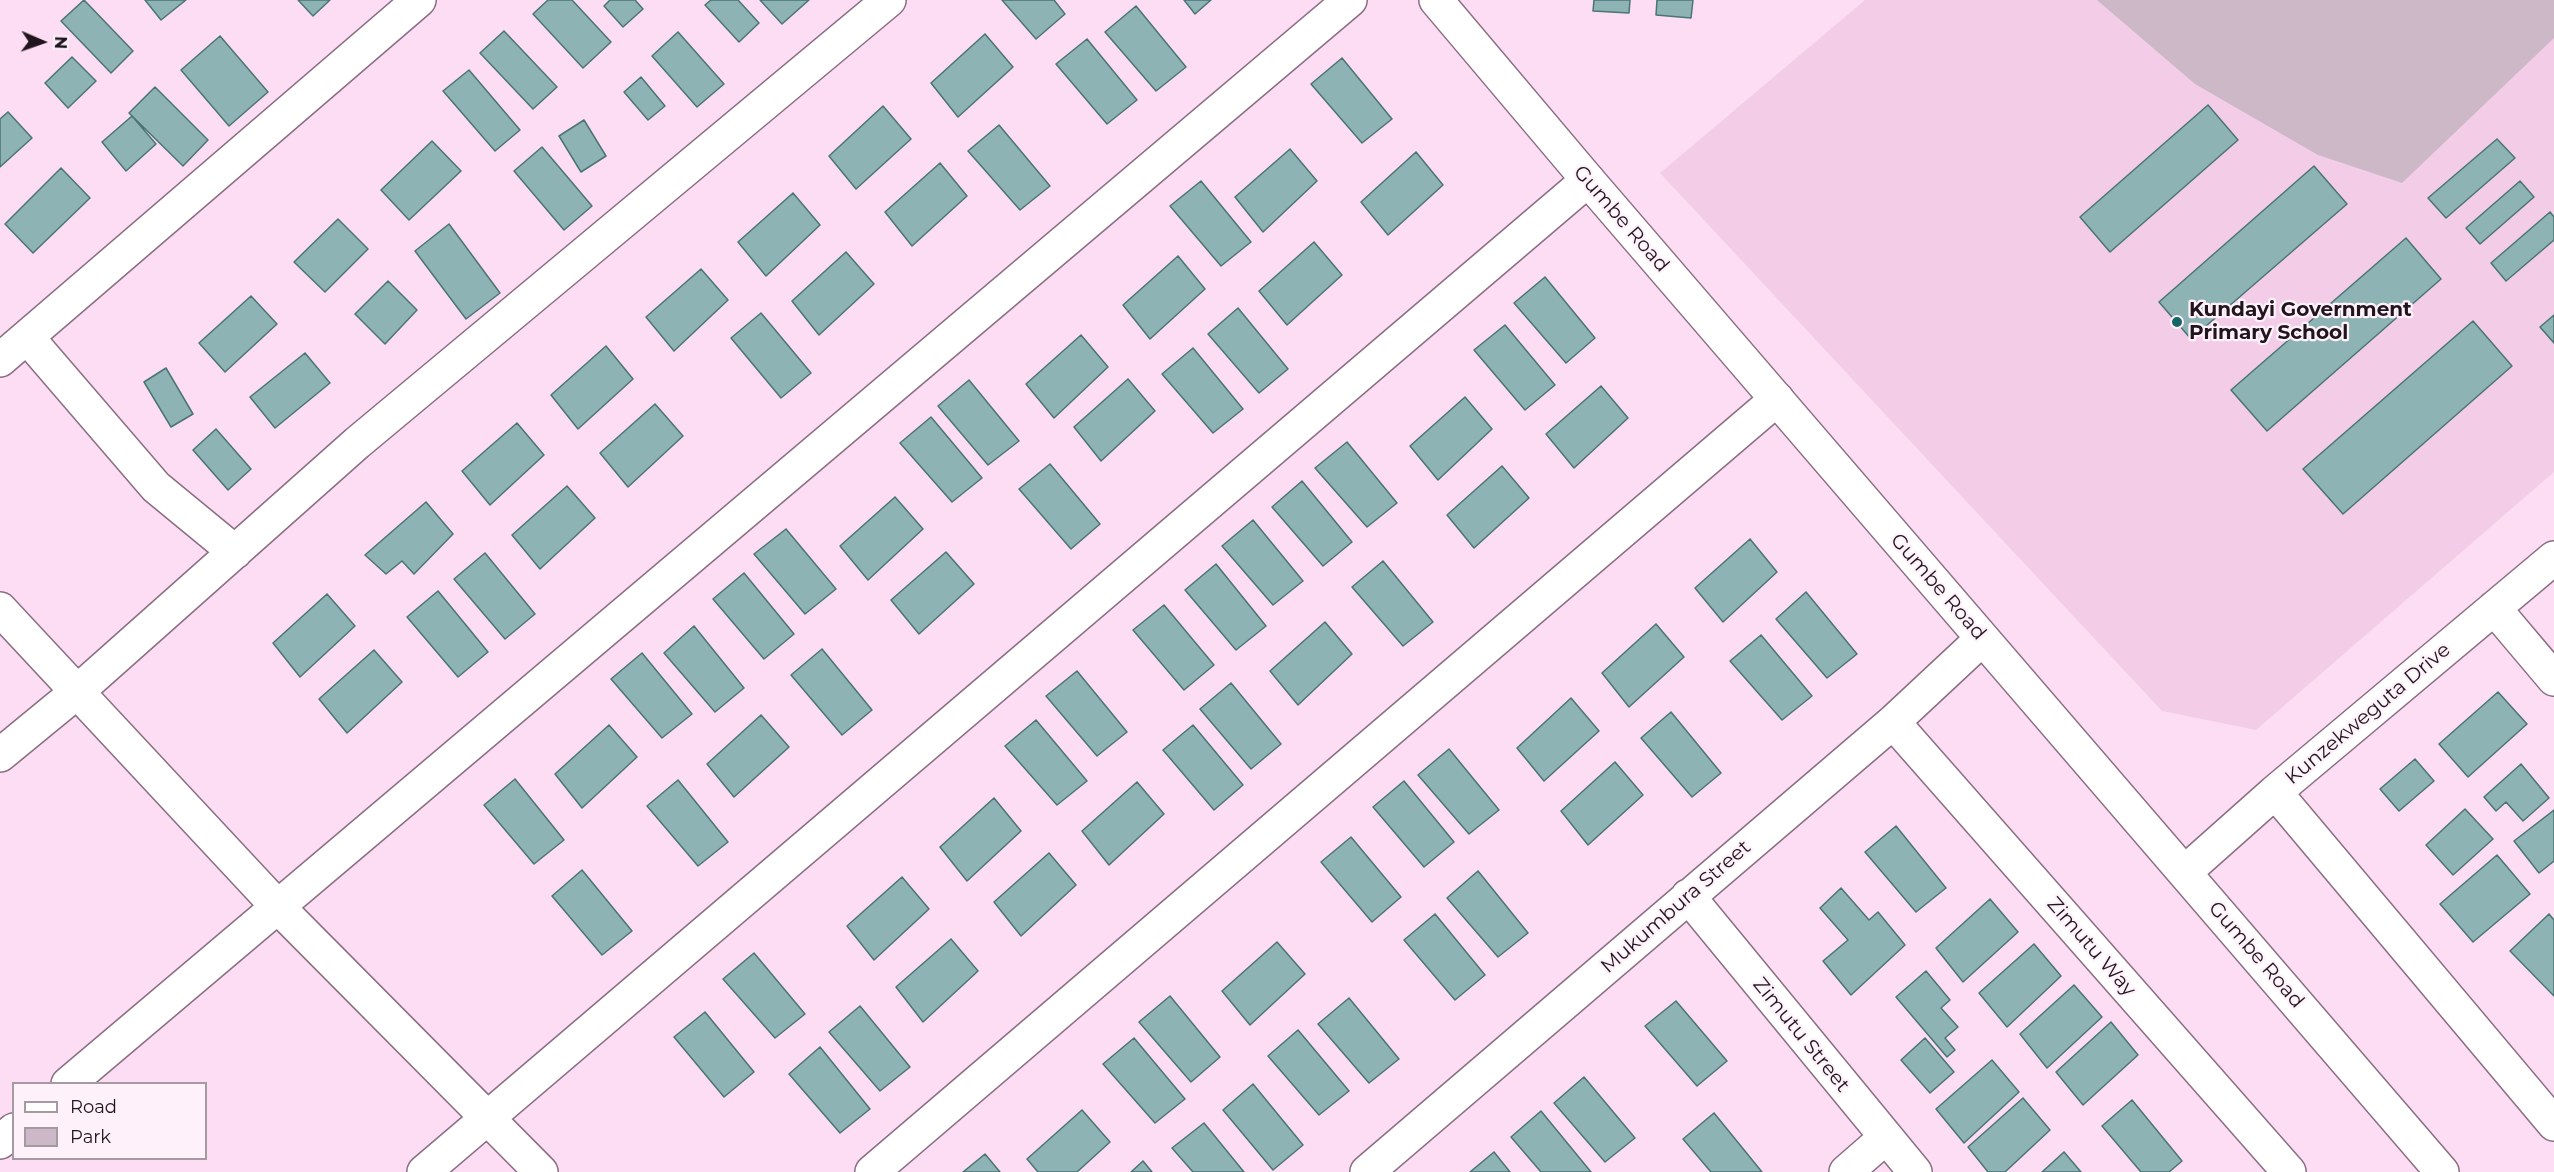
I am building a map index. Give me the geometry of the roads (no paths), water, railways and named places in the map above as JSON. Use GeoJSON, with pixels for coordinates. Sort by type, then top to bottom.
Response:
{"type":"FeatureCollection","features":[{"type":"Feature","properties":{"kind":"street"},"geometry":{"type":"LineString","coordinates":[[0,360],[419,0]]}},
{"type":"Feature","properties":{"kind":"street"},"geometry":{"type":"LineString","coordinates":[[0,755],[78,691],[357,443],[890,0]]}},
{"type":"Feature","properties":{"kind":"street"},"geometry":{"type":"LineString","coordinates":[[70,1082],[1350,0]]}},
{"type":"Feature","properties":{"kind":"street","name":"Gumbe Road"},"geometry":{"type":"LineString","coordinates":[[1436,0],[1588,180],[2442,1172]]}},
{"type":"Feature","properties":{"kind":"street"},"geometry":{"type":"LineString","coordinates":[[424,1172],[1588,180]]}},
{"type":"Feature","properties":{"kind":"street"},"geometry":{"type":"LineString","coordinates":[[27,337],[156,487],[235,552]]}},
{"type":"Feature","properties":{"kind":"street"},"geometry":{"type":"LineString","coordinates":[[872,1172],[1777,399]]}},
{"type":"Feature","properties":{"kind":"street","name":"Kunzekweguta Drive"},"geometry":{"type":"LineString","coordinates":[[2186,872],[2275,792],[2554,558]]}},
{"type":"Feature","properties":{"kind":"street"},"geometry":{"type":"LineString","coordinates":[[2494,608],[2554,680]]}},
{"type":"Feature","properties":{"kind":"street"},"geometry":{"type":"LineString","coordinates":[[0,609],[277,906],[541,1172]]}},
{"type":"Feature","properties":{"kind":"street","name":"Mukumbura Street"},"geometry":{"type":"LineString","coordinates":[[1367,1172],[1893,722],[1982,639]]}},
{"type":"Feature","properties":{"kind":"street","name":"Zimutu Way"},"geometry":{"type":"LineString","coordinates":[[1893,722],[2289,1172]]}},
{"type":"Feature","properties":{"kind":"street"},"geometry":{"type":"LineString","coordinates":[[2275,792],[2554,1124]]}},
{"type":"Feature","properties":{"kind":"street","name":"Zimutu Street"},"geometry":{"type":"LineString","coordinates":[[1688,896],[1915,1172]]}},
{"type":"Feature","properties":{"kind":"street"},"geometry":{"type":"LineString","coordinates":[[0,1142],[12,1132]]}},
{"type":"Feature","properties":{"kind":"street"},"geometry":{"type":"LineString","coordinates":[[1846,1172],[1885,1138]]}},
{"type":"Feature","properties":{"kind":"place","name":"Kundayi Government Primary School"},"geometry":{"type":"Point","coordinates":[2177,322]}}]}
